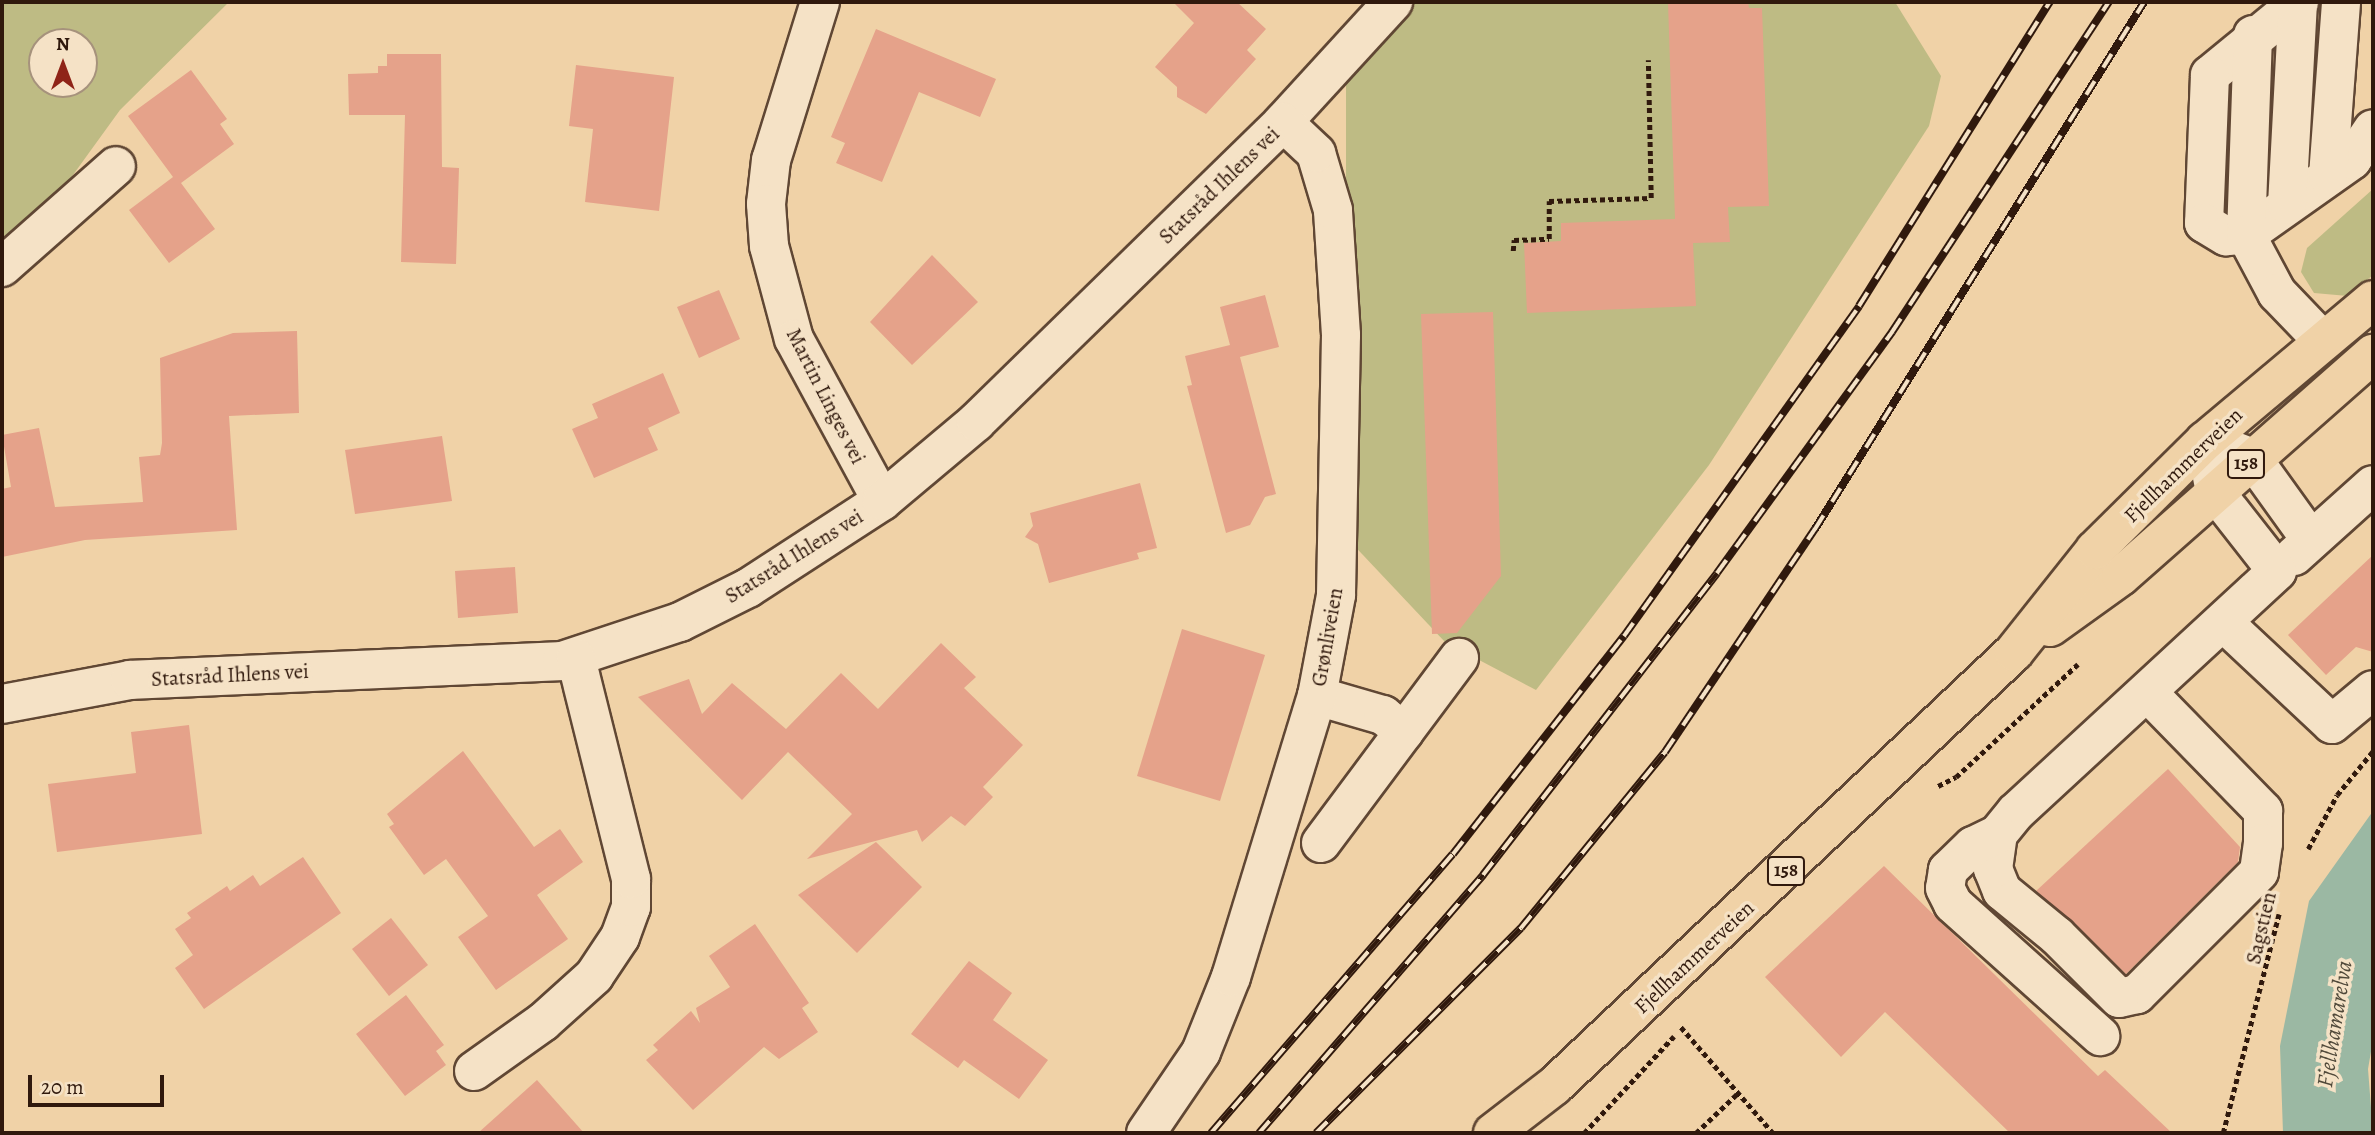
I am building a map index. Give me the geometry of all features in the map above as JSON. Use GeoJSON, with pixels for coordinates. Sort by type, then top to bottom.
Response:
{"type":"FeatureCollection","features":[{"type":"Feature","properties":{"kind":"main road","name":"Fjellhammerveien"},"geometry":{"type":"LineString","coordinates":[[2014,652],[2095,550],[2205,440],[2373,300]]}},
{"type":"Feature","properties":{"kind":"main road","name":"Fjellhammerveien"},"geometry":{"type":"LineString","coordinates":[[1493,1133],[1554,1086],[2014,652],[2121,576],[2373,354]]}},
{"type":"Feature","properties":{"kind":"main road","name":"Fjellhammerveien"},"geometry":{"type":"LineString","coordinates":[[1514,1133],[1554,1086]]}},
{"type":"Feature","properties":{"kind":"street","name":"Martin Linges vei"},"geometry":{"type":"LineString","coordinates":[[820,2],[771,160],[766,204],[769,246],[794,339],[882,502]]}},
{"type":"Feature","properties":{"kind":"street","name":"Statsråd Ihlens vei"},"geometry":{"type":"LineString","coordinates":[[2,704],[130,680],[576,658],[680,622],[748,588],[882,502],[976,422],[1283,122],[1393,2]]}},
{"type":"Feature","properties":{"kind":"street"},"geometry":{"type":"LineString","coordinates":[[2287,205],[2299,2]]}},
{"type":"Feature","properties":{"kind":"street"},"geometry":{"type":"LineString","coordinates":[[2299,2],[2253,35],[2246,235],[2277,293],[2322,340]]}},
{"type":"Feature","properties":{"kind":"street"},"geometry":{"type":"LineString","coordinates":[[2328,176],[2341,2]]}},
{"type":"Feature","properties":{"kind":"street","name":"Grønliveien"},"geometry":{"type":"LineString","coordinates":[[1146,1133],[1201,1052],[1231,978],[1317,696],[1340,543],[1338,274],[1325,170],[1316,153],[1283,122]]}},
{"type":"Feature","properties":{"kind":"street"},"geometry":{"type":"LineString","coordinates":[[2246,235],[2352,159],[2373,129]]}},
{"type":"Feature","properties":{"kind":"street"},"geometry":{"type":"LineString","coordinates":[[2,267],[116,166]]}},
{"type":"Feature","properties":{"kind":"street"},"geometry":{"type":"LineString","coordinates":[[2205,440],[2252,458],[2311,540]]}},
{"type":"Feature","properties":{"kind":"street"},"geometry":{"type":"LineString","coordinates":[[2205,440],[2215,492],[2267,561]]}},
{"type":"Feature","properties":{"kind":"street"},"geometry":{"type":"LineString","coordinates":[[2100,1036],[1949,896],[1948,870],[1973,846],[1998,834],[2223,622],[2267,561],[2311,540],[2373,485]]}},
{"type":"Feature","properties":{"kind":"street"},"geometry":{"type":"LineString","coordinates":[[2223,622],[2332,724],[2373,690]]}},
{"type":"Feature","properties":{"kind":"street"},"geometry":{"type":"LineString","coordinates":[[474,1071],[542,1022],[594,976],[620,937],[631,907],[631,879],[576,658]]}},
{"type":"Feature","properties":{"kind":"street"},"geometry":{"type":"LineString","coordinates":[[1321,843],[1460,658]]}},
{"type":"Feature","properties":{"kind":"street"},"geometry":{"type":"LineString","coordinates":[[1998,834],[1993,869],[2002,891],[2057,936],[2119,998],[2137,994],[2259,872],[2263,844],[2263,811],[2148,693]]}},
{"type":"Feature","properties":{"kind":"street"},"geometry":{"type":"LineString","coordinates":[[1317,696],[1383,716],[1404,732]]}},
{"type":"Feature","properties":{"kind":"path"},"geometry":{"type":"LineString","coordinates":[[1513,251],[1514,240],[1549,239],[1549,201],[1651,198],[1648,60]]}},
{"type":"Feature","properties":{"kind":"path"},"geometry":{"type":"LineString","coordinates":[[1927,791],[1956,777],[2086,656]]}},
{"type":"Feature","properties":{"kind":"path"},"geometry":{"type":"LineString","coordinates":[[2303,856],[2337,795],[2373,751]]}},
{"type":"Feature","properties":{"kind":"path","name":"Sagstien"},"geometry":{"type":"LineString","coordinates":[[2223,1133],[2254,1028],[2280,906]]}},
{"type":"Feature","properties":{"kind":"path"},"geometry":{"type":"LineString","coordinates":[[1584,1133],[1649,1069],[1688,1018]]}},
{"type":"Feature","properties":{"kind":"path"},"geometry":{"type":"LineString","coordinates":[[1681,1027],[1773,1133]]}},
{"type":"Feature","properties":{"kind":"path"},"geometry":{"type":"LineString","coordinates":[[1696,1133],[1739,1092]]}},
{"type":"Feature","properties":{"kind":"shaded area"},"geometry":{"type":"Polygon","coordinates":[[[2,2],[229,2],[120,110],[2,273],[2,2]]]}},
{"type":"Feature","properties":{"kind":"shaded area"},"geometry":{"type":"Polygon","coordinates":[[[1391,2],[1895,2],[1941,76],[1929,126],[1709,465],[1536,690],[1445,642],[1346,537],[1346,85],[1391,2]]]}},
{"type":"Feature","properties":{"kind":"shaded area"},"geometry":{"type":"Polygon","coordinates":[[[2373,189],[2373,275],[2348,296],[2314,293],[2301,272],[2307,248],[2373,189]]]}},
{"type":"Feature","properties":{"kind":"water","name":"Fjellhamarelva"},"geometry":{"type":"Polygon","coordinates":[[[2373,811],[2373,1040],[2368,1069],[2373,1133],[2283,1133],[2280,1046],[2309,901],[2373,811]]]}},
{"type":"Feature","properties":{"kind":"building"},"geometry":{"type":"Polygon","coordinates":[[[1173,2],[1237,2],[1266,29],[1247,50],[1256,59],[1206,114],[1177,97],[1177,87],[1155,67],[1194,23],[1173,2]]]}},
{"type":"Feature","properties":{"kind":"building"},"geometry":{"type":"Polygon","coordinates":[[[1668,2],[1748,2],[1749,8],[1762,8],[1769,206],[1728,207],[1730,242],[1693,243],[1696,306],[1527,313],[1524,243],[1561,241],[1561,223],[1675,219],[1668,2]]]}},
{"type":"Feature","properties":{"kind":"building"},"geometry":{"type":"Polygon","coordinates":[[[876,29],[996,79],[980,117],[919,92],[882,182],[836,163],[845,143],[831,137],[876,29]]]}},
{"type":"Feature","properties":{"kind":"building"},"geometry":{"type":"Polygon","coordinates":[[[387,54],[441,54],[442,167],[459,168],[456,264],[401,262],[405,115],[349,115],[348,74],[378,73],[378,66],[387,66],[387,54]]]}},
{"type":"Feature","properties":{"kind":"building"},"geometry":{"type":"Polygon","coordinates":[[[576,65],[674,77],[659,211],[585,202],[593,129],[569,126],[576,65]]]}},
{"type":"Feature","properties":{"kind":"building"},"geometry":{"type":"Polygon","coordinates":[[[191,70],[227,119],[220,124],[234,144],[181,183],[215,229],[169,263],[129,210],[173,177],[128,116],[191,70]]]}},
{"type":"Feature","properties":{"kind":"building"},"geometry":{"type":"Polygon","coordinates":[[[932,255],[978,302],[912,365],[870,322],[932,255]]]}},
{"type":"Feature","properties":{"kind":"building"},"geometry":{"type":"Polygon","coordinates":[[[719,290],[740,339],[699,358],[677,307],[719,290]]]}},
{"type":"Feature","properties":{"kind":"building"},"geometry":{"type":"Polygon","coordinates":[[[1265,295],[1279,347],[1240,357],[1276,494],[1265,497],[1250,525],[1226,533],[1187,386],[1192,385],[1185,356],[1230,345],[1220,307],[1265,295]]]}},
{"type":"Feature","properties":{"kind":"building"},"geometry":{"type":"Polygon","coordinates":[[[1493,312],[1501,576],[1457,633],[1432,634],[1421,314],[1493,312]]]}},
{"type":"Feature","properties":{"kind":"building"},"geometry":{"type":"Polygon","coordinates":[[[297,331],[299,413],[229,416],[237,530],[85,540],[2,557],[2,489],[11,487],[2,435],[39,428],[55,507],[143,502],[139,457],[160,455],[162,443],[160,358],[233,333],[297,331]]]}},
{"type":"Feature","properties":{"kind":"building"},"geometry":{"type":"Polygon","coordinates":[[[663,373],[680,413],[648,428],[658,450],[594,478],[572,429],[598,418],[592,404],[663,373]]]}},
{"type":"Feature","properties":{"kind":"building"},"geometry":{"type":"Polygon","coordinates":[[[442,436],[452,501],[355,514],[345,450],[442,436]]]}},
{"type":"Feature","properties":{"kind":"building"},"geometry":{"type":"Polygon","coordinates":[[[1140,483],[1157,548],[1137,553],[1139,559],[1049,583],[1038,544],[1025,537],[1033,526],[1030,513],[1140,483]]]}},
{"type":"Feature","properties":{"kind":"building"},"geometry":{"type":"Polygon","coordinates":[[[2373,555],[2373,652],[2356,647],[2326,675],[2288,635],[2373,555]]]}},
{"type":"Feature","properties":{"kind":"building"},"geometry":{"type":"Polygon","coordinates":[[[515,567],[518,613],[458,618],[455,571],[515,567]]]}},
{"type":"Feature","properties":{"kind":"building"},"geometry":{"type":"Polygon","coordinates":[[[1182,629],[1265,655],[1220,801],[1137,776],[1182,629]]]}},
{"type":"Feature","properties":{"kind":"building"},"geometry":{"type":"Polygon","coordinates":[[[941,643],[976,677],[964,688],[1023,745],[983,787],[993,797],[965,826],[951,816],[922,842],[917,830],[807,859],[852,814],[788,752],[742,800],[638,697],[689,679],[702,714],[732,683],[786,729],[841,673],[878,709],[941,643]]]}},
{"type":"Feature","properties":{"kind":"building"},"geometry":{"type":"Polygon","coordinates":[[[189,725],[202,834],[57,852],[48,784],[136,773],[131,732],[189,725]]]}},
{"type":"Feature","properties":{"kind":"building"},"geometry":{"type":"Polygon","coordinates":[[[463,751],[534,847],[560,829],[583,862],[537,895],[568,939],[496,990],[458,937],[488,916],[446,859],[424,875],[389,827],[394,824],[387,814],[463,751]]]}},
{"type":"Feature","properties":{"kind":"building"},"geometry":{"type":"Polygon","coordinates":[[[2168,769],[2240,847],[2238,862],[2126,974],[2036,891],[2168,769]]]}},
{"type":"Feature","properties":{"kind":"building"},"geometry":{"type":"Polygon","coordinates":[[[876,842],[922,887],[857,953],[798,895],[876,842]]]}},
{"type":"Feature","properties":{"kind":"building"},"geometry":{"type":"Polygon","coordinates":[[[303,857],[341,913],[204,1009],[175,968],[193,955],[175,929],[191,918],[187,913],[227,886],[230,891],[253,875],[260,886],[303,857]]]}},
{"type":"Feature","properties":{"kind":"building"},"geometry":{"type":"Polygon","coordinates":[[[1884,866],[2098,1076],[2105,1070],[2172,1133],[2010,1133],[1885,1012],[1841,1057],[1765,977],[1884,866]]]}},
{"type":"Feature","properties":{"kind":"building"},"geometry":{"type":"Polygon","coordinates":[[[391,918],[428,965],[389,996],[352,949],[391,918]]]}},
{"type":"Feature","properties":{"kind":"building"},"geometry":{"type":"Polygon","coordinates":[[[755,924],[809,1003],[802,1008],[818,1032],[779,1059],[764,1047],[693,1110],[646,1060],[658,1050],[653,1045],[691,1011],[700,1023],[696,1008],[730,987],[709,956],[755,924]]]}},
{"type":"Feature","properties":{"kind":"building"},"geometry":{"type":"Polygon","coordinates":[[[969,961],[1012,993],[993,1020],[1048,1060],[1019,1099],[964,1060],[958,1068],[911,1034],[969,961]]]}},
{"type":"Feature","properties":{"kind":"building"},"geometry":{"type":"Polygon","coordinates":[[[406,995],[444,1045],[436,1051],[446,1065],[405,1096],[356,1034],[406,995]]]}},
{"type":"Feature","properties":{"kind":"building"},"geometry":{"type":"Polygon","coordinates":[[[537,1080],[584,1133],[478,1133],[537,1080]]]}},
{"type":"Feature","properties":{"kind":"railway"},"geometry":{"type":"LineString","coordinates":[[1211,1133],[1453,854],[1624,636],[1859,306],[2050,2]]}},
{"type":"Feature","properties":{"kind":"railway"},"geometry":{"type":"LineString","coordinates":[[1259,1133],[1483,875],[1717,573],[1892,332],[2109,2]]}},
{"type":"Feature","properties":{"kind":"railway"},"geometry":{"type":"LineString","coordinates":[[1316,1133],[1521,928],[1665,752],[1815,529],[2144,2]]}}]}
